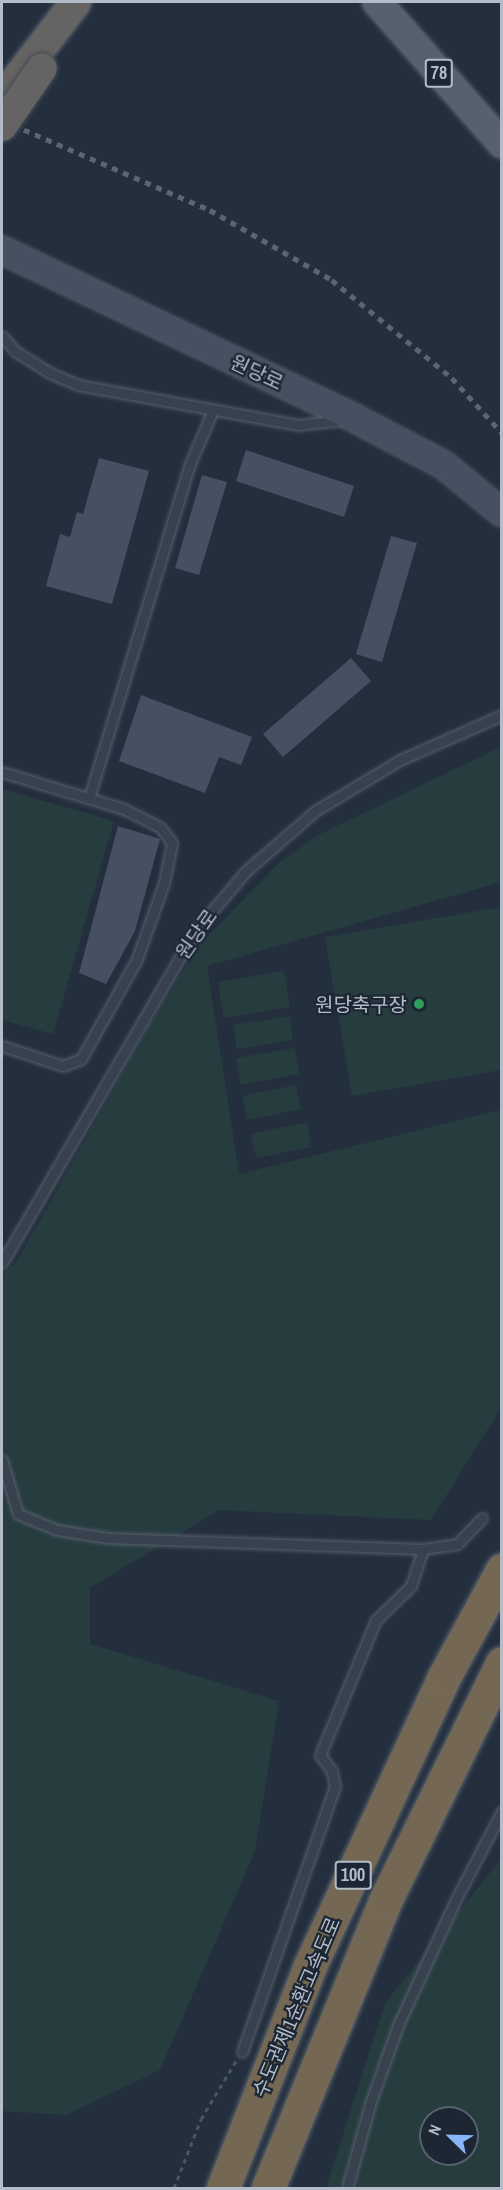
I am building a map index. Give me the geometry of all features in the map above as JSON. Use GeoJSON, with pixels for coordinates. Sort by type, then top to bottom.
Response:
{"type":"FeatureCollection","features":[{"type":"Feature","properties":{"kind":"highway"},"geometry":{"type":"LineString","coordinates":[[2,126],[35,66],[76,2]]}},
{"type":"Feature","properties":{"kind":"highway"},"geometry":{"type":"LineString","coordinates":[[2,101],[93,2]]}},
{"type":"Feature","properties":{"kind":"highway","name":"수도권제1순환고속도로"},"geometry":{"type":"LineString","coordinates":[[223,2188],[309,1968],[444,1677],[501,1570]]}},
{"type":"Feature","properties":{"kind":"highway","name":"수도권제1순환고속도로"},"geometry":{"type":"LineString","coordinates":[[268,2188],[385,1901],[501,1663]]}},
{"type":"Feature","properties":{"kind":"main road","name":"78"},"geometry":{"type":"LineString","coordinates":[[377,2],[501,144]]}},
{"type":"Feature","properties":{"kind":"main road","name":"78"},"geometry":{"type":"LineString","coordinates":[[402,2],[501,120]]}},
{"type":"Feature","properties":{"kind":"main road","name":"원당로"},"geometry":{"type":"LineString","coordinates":[[2,249],[356,419],[444,465],[501,513]]}},
{"type":"Feature","properties":{"kind":"lane"},"geometry":{"type":"LineString","coordinates":[[2,336],[15,351],[50,373],[78,385],[298,425],[356,419]]}},
{"type":"Feature","properties":{"kind":"lane"},"geometry":{"type":"LineString","coordinates":[[88,798],[189,466],[213,410]]}},
{"type":"Feature","properties":{"kind":"lane","name":"원당로"},"geometry":{"type":"LineString","coordinates":[[2,1263],[196,930],[246,871],[315,811],[400,760],[501,715]]}},
{"type":"Feature","properties":{"kind":"lane"},"geometry":{"type":"LineString","coordinates":[[2,772],[134,814],[168,835],[172,856],[137,959],[81,1059],[63,1066],[2,1046]]}},
{"type":"Feature","properties":{"kind":"lane"},"geometry":{"type":"LineString","coordinates":[[2,1460],[18,1514],[57,1530],[119,1538],[423,1550],[457,1544],[482,1518]]}},
{"type":"Feature","properties":{"kind":"lane"},"geometry":{"type":"LineString","coordinates":[[242,2052],[335,1787],[332,1771],[320,1755],[376,1620],[411,1586],[423,1550]]}},
{"type":"Feature","properties":{"kind":"lane"},"geometry":{"type":"LineString","coordinates":[[347,2188],[371,2101],[399,2023],[456,1899],[501,1812]]}},
{"type":"Feature","properties":{"kind":"path"},"geometry":{"type":"LineString","coordinates":[[174,2188],[201,2119],[242,2052]]}},
{"type":"Feature","properties":{"kind":"green space"},"geometry":{"type":"Polygon","coordinates":[[[501,747],[501,882],[207,966],[239,1174],[501,1110],[501,1408],[431,1520],[219,1510],[90,1588],[90,1644],[279,1701],[255,1851],[160,2070],[66,2115],[2,2111],[2,1274],[16,1263],[151,1022],[200,944],[281,861],[320,834],[501,747]]]}},
{"type":"Feature","properties":{"kind":"green space"},"geometry":{"type":"Polygon","coordinates":[[[2,789],[114,821],[53,1034],[2,1020],[2,789]]]}},
{"type":"Feature","properties":{"kind":"green space","name":"원당축구장"},"geometry":{"type":"Polygon","coordinates":[[[501,907],[501,1070],[352,1096],[325,937],[501,907]]]}},
{"type":"Feature","properties":{"kind":"green space"},"geometry":{"type":"Polygon","coordinates":[[[284,971],[290,1007],[224,1018],[218,982],[284,971]]]}},
{"type":"Feature","properties":{"kind":"green space"},"geometry":{"type":"Polygon","coordinates":[[[290,1016],[293,1040],[237,1049],[233,1025],[290,1016]]]}},
{"type":"Feature","properties":{"kind":"green space"},"geometry":{"type":"Polygon","coordinates":[[[295,1048],[299,1074],[241,1085],[236,1058],[295,1048]]]}},
{"type":"Feature","properties":{"kind":"green space"},"geometry":{"type":"Polygon","coordinates":[[[296,1085],[301,1109],[247,1120],[242,1096],[296,1085]]]}},
{"type":"Feature","properties":{"kind":"green space"},"geometry":{"type":"Polygon","coordinates":[[[307,1122],[311,1147],[256,1158],[251,1134],[307,1122]]]}},
{"type":"Feature","properties":{"kind":"green space"},"geometry":{"type":"Polygon","coordinates":[[[501,1859],[501,2188],[326,2188],[385,2003],[501,1859]]]}},
{"type":"Feature","properties":{"kind":"building"},"geometry":{"type":"Polygon","coordinates":[[[246,450],[354,486],[344,517],[236,481],[246,450]]]}},
{"type":"Feature","properties":{"kind":"building"},"geometry":{"type":"Polygon","coordinates":[[[99,458],[149,471],[112,604],[46,586],[60,534],[70,537],[77,512],[83,514],[99,458]]]}},
{"type":"Feature","properties":{"kind":"building"},"geometry":{"type":"Polygon","coordinates":[[[202,475],[227,482],[199,575],[175,568],[202,475]]]}},
{"type":"Feature","properties":{"kind":"building"},"geometry":{"type":"Polygon","coordinates":[[[391,536],[417,543],[382,662],[356,654],[391,536]]]}},
{"type":"Feature","properties":{"kind":"building"},"geometry":{"type":"Polygon","coordinates":[[[351,658],[371,681],[283,757],[263,734],[351,658]]]}},
{"type":"Feature","properties":{"kind":"building"},"geometry":{"type":"Polygon","coordinates":[[[141,695],[252,737],[241,765],[219,757],[205,793],[119,761],[141,695]]]}},
{"type":"Feature","properties":{"kind":"building"},"geometry":{"type":"Polygon","coordinates":[[[118,826],[160,839],[135,931],[106,984],[79,973],[118,826]]]}},
{"type":"Feature","properties":{"kind":"railway"},"geometry":{"type":"LineString","coordinates":[[2,120],[210,210],[332,280],[452,378],[502,433]]}},
{"type":"Feature","properties":{"kind":"place","name":"원당축구장"},"geometry":{"type":"Point","coordinates":[419,1004]}}]}
